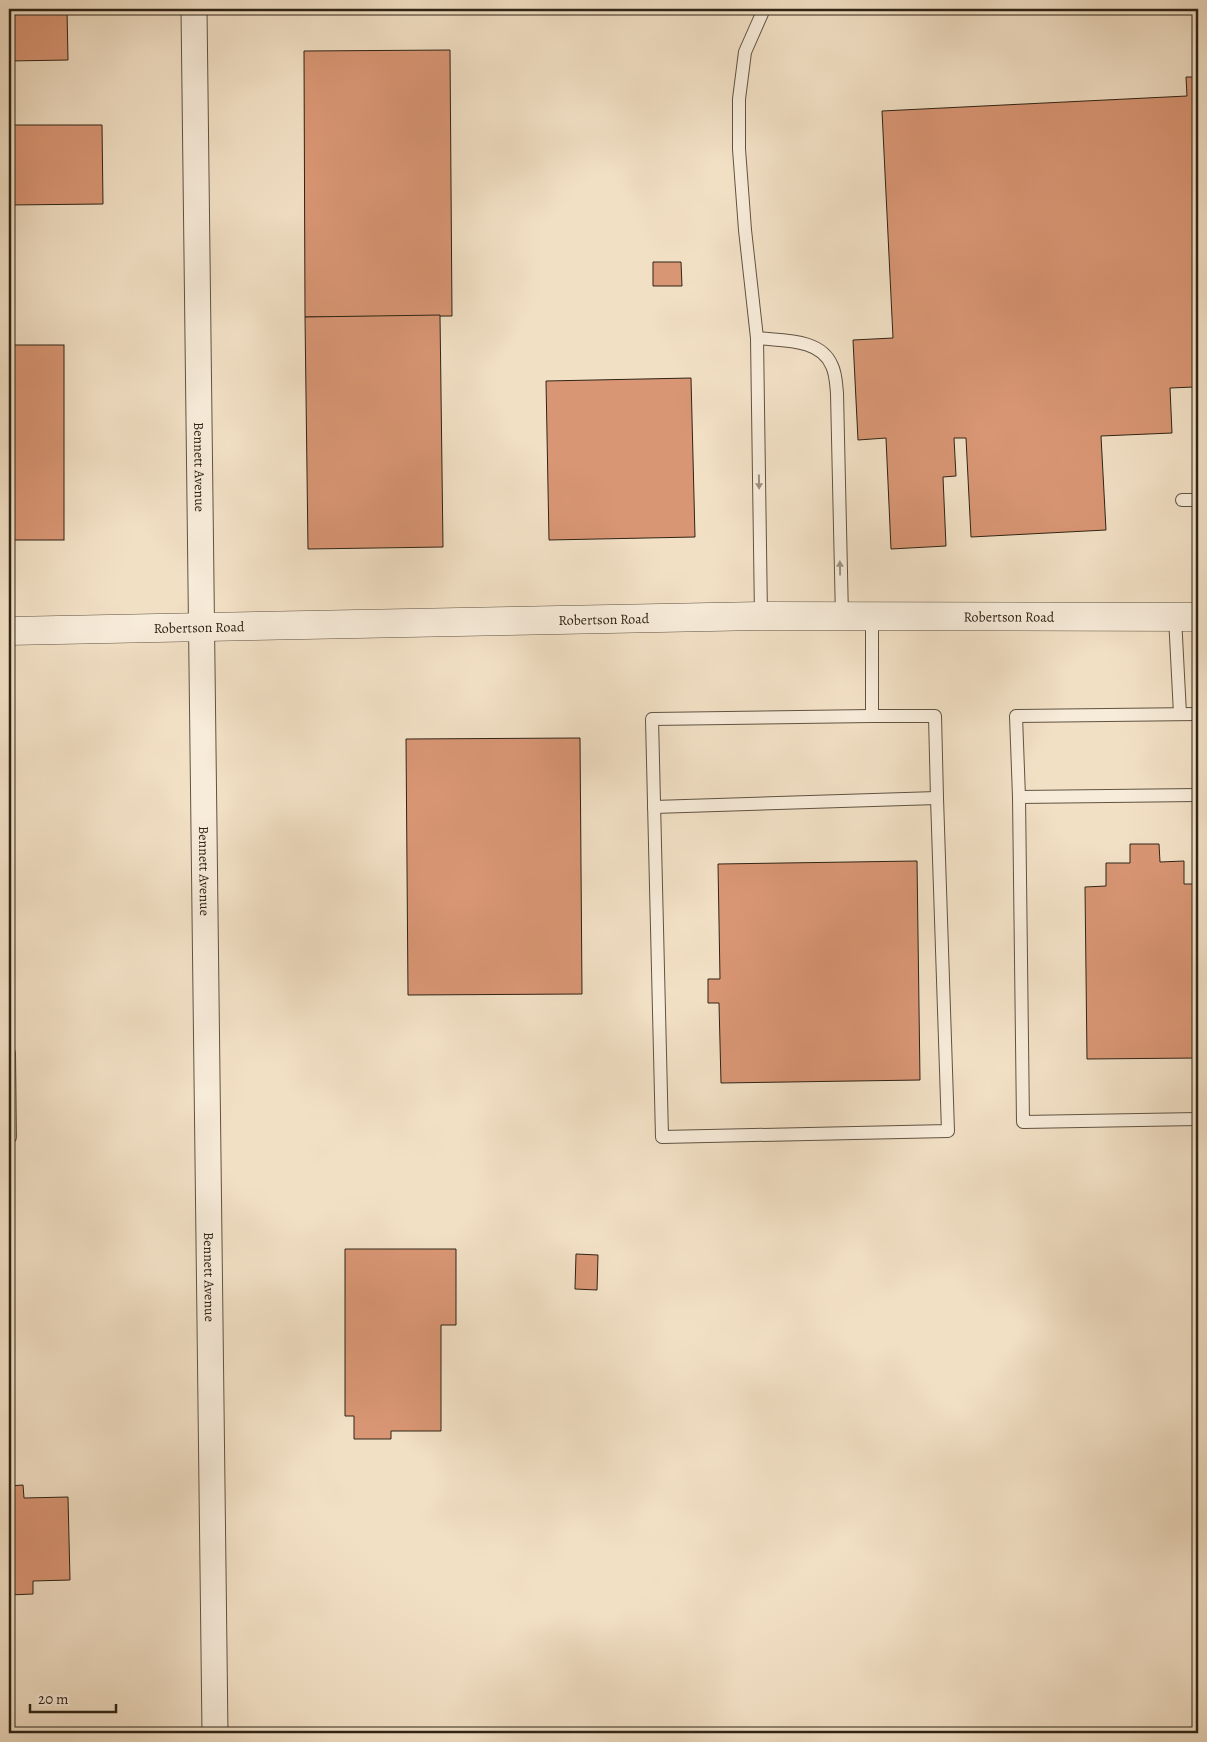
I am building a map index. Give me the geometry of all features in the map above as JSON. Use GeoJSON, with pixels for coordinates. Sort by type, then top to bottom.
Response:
{"type":"FeatureCollection","features":[{"type":"Feature","properties":{"kind":"street","name":"Bennett Avenue"},"geometry":{"type":"LineString","coordinates":[[194,9],[215,1733]]}},
{"type":"Feature","properties":{"kind":"street","name":"Robertson Road"},"geometry":{"type":"LineString","coordinates":[[9,631],[761,616],[1187,617]]}},
{"type":"Feature","properties":{"kind":"lane"},"geometry":{"type":"LineString","coordinates":[[761,616],[756,338],[742,194],[739,149],[739,99],[745,52],[764,9]]}},
{"type":"Feature","properties":{"kind":"lane"},"geometry":{"type":"LineString","coordinates":[[756,338],[811,345],[823,352],[832,365],[835,378],[842,617]]}},
{"type":"Feature","properties":{"kind":"lane"},"geometry":{"type":"LineString","coordinates":[[1182,500],[1198,500]]}},
{"type":"Feature","properties":{"kind":"lane"},"geometry":{"type":"LineString","coordinates":[[872,617],[872,716]]}},
{"type":"Feature","properties":{"kind":"lane"},"geometry":{"type":"LineString","coordinates":[[1180,714],[1187,617]]}},
{"type":"Feature","properties":{"kind":"lane"},"geometry":{"type":"LineString","coordinates":[[1198,714],[1016,716],[1019,797],[1023,1122],[1198,1119]]}},
{"type":"Feature","properties":{"kind":"lane"},"geometry":{"type":"LineString","coordinates":[[872,716],[935,716],[936,798],[948,1131],[662,1137],[652,719],[872,716]]}},
{"type":"Feature","properties":{"kind":"lane"},"geometry":{"type":"LineString","coordinates":[[1019,797],[1198,795]]}},
{"type":"Feature","properties":{"kind":"lane"},"geometry":{"type":"LineString","coordinates":[[654,807],[936,798]]}},
{"type":"Feature","properties":{"kind":"lane"},"geometry":{"type":"LineString","coordinates":[[9,1054],[9,1137]]}},
{"type":"Feature","properties":{"kind":"building"},"geometry":{"type":"Polygon","coordinates":[[[9,9],[67,9],[68,60],[9,61],[9,9]]]}},
{"type":"Feature","properties":{"kind":"building"},"geometry":{"type":"Polygon","coordinates":[[[450,50],[452,316],[305,317],[304,51],[450,50]]]}},
{"type":"Feature","properties":{"kind":"building"},"geometry":{"type":"Polygon","coordinates":[[[1186,77],[1198,77],[1198,438],[1196,438],[1194,387],[1170,388],[1172,433],[1101,436],[1106,530],[971,537],[966,438],[954,438],[956,476],[943,477],[946,546],[891,549],[886,438],[858,440],[853,340],[893,338],[882,111],[1187,96],[1186,77]]]}},
{"type":"Feature","properties":{"kind":"building"},"geometry":{"type":"Polygon","coordinates":[[[9,125],[102,125],[103,204],[9,205],[9,125]]]}},
{"type":"Feature","properties":{"kind":"building"},"geometry":{"type":"Polygon","coordinates":[[[653,262],[681,262],[682,286],[653,286],[653,262]]]}},
{"type":"Feature","properties":{"kind":"building"},"geometry":{"type":"Polygon","coordinates":[[[440,315],[443,547],[308,549],[305,317],[440,315]]]}},
{"type":"Feature","properties":{"kind":"building"},"geometry":{"type":"Polygon","coordinates":[[[9,345],[64,345],[64,540],[9,540],[9,345]]]}},
{"type":"Feature","properties":{"kind":"building"},"geometry":{"type":"Polygon","coordinates":[[[691,378],[695,537],[549,540],[546,381],[691,378]]]}},
{"type":"Feature","properties":{"kind":"building"},"geometry":{"type":"Polygon","coordinates":[[[580,738],[582,994],[408,995],[406,739],[580,738]]]}},
{"type":"Feature","properties":{"kind":"building"},"geometry":{"type":"Polygon","coordinates":[[[1130,844],[1159,844],[1160,862],[1184,861],[1184,884],[1198,884],[1198,1058],[1087,1059],[1085,887],[1106,886],[1106,863],[1130,863],[1130,844]]]}},
{"type":"Feature","properties":{"kind":"building"},"geometry":{"type":"Polygon","coordinates":[[[917,861],[920,1080],[721,1083],[719,1003],[708,1003],[708,979],[720,979],[718,864],[917,861]]]}},
{"type":"Feature","properties":{"kind":"building"},"geometry":{"type":"Polygon","coordinates":[[[345,1249],[456,1249],[456,1325],[441,1325],[441,1431],[391,1431],[391,1439],[354,1439],[354,1416],[345,1416],[345,1249]]]}},
{"type":"Feature","properties":{"kind":"building"},"geometry":{"type":"Polygon","coordinates":[[[576,1254],[598,1255],[597,1290],[575,1289],[576,1254]]]}},
{"type":"Feature","properties":{"kind":"building"},"geometry":{"type":"Polygon","coordinates":[[[23,1485],[24,1498],[68,1497],[70,1580],[33,1581],[33,1594],[9,1595],[9,1486],[23,1485]]]}}]}
